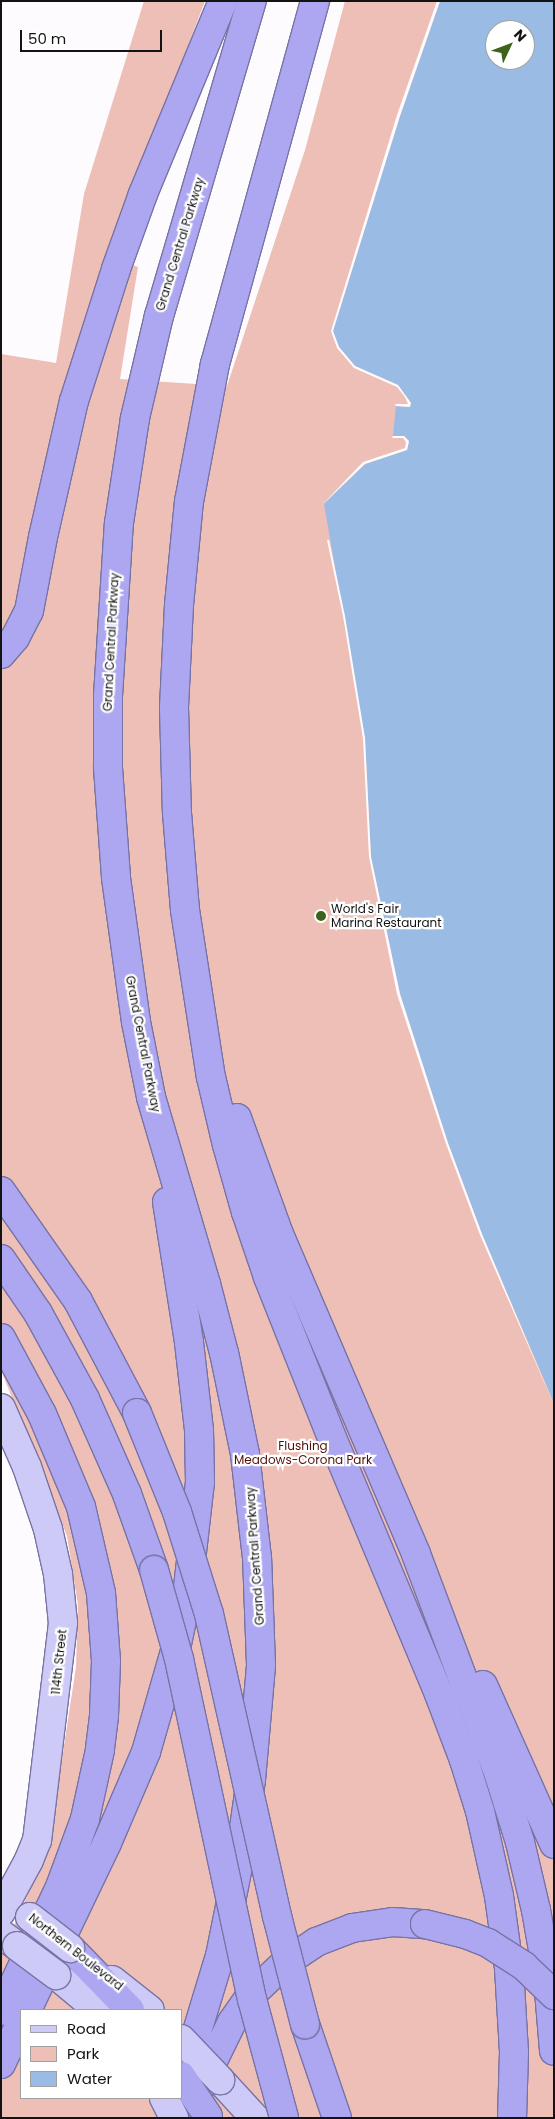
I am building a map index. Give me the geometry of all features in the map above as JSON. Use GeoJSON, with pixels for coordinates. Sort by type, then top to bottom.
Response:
{"type":"FeatureCollection","features":[{"type":"Feature","properties":{"kind":"highway"},"geometry":{"type":"LineString","coordinates":[[1,654],[15,638],[29,611],[43,537],[74,402],[116,269],[143,194],[223,1]]}},
{"type":"Feature","properties":{"kind":"highway","name":"Grand Central Parkway"},"geometry":{"type":"LineString","coordinates":[[182,2082],[220,1956],[239,1862],[258,1711],[260,1628],[254,1523],[238,1419],[206,1284],[151,1097],[125,951],[110,804],[108,696],[117,540],[128,453],[159,316],[252,1]]}},
{"type":"Feature","properties":{"kind":"highway"},"geometry":{"type":"LineString","coordinates":[[315,1],[230,305],[199,441],[185,535],[178,605],[174,708],[177,813],[185,910],[199,1010],[219,1112],[241,1195],[268,1277],[309,1382],[449,1719],[470,1777],[499,1896],[509,1968],[514,2052],[512,2118]]}},
{"type":"Feature","properties":{"kind":"highway"},"geometry":{"type":"LineString","coordinates":[[177,813],[189,909],[207,1008],[245,1141],[293,1268],[390,1490],[442,1620],[511,1809],[529,1875],[543,1945],[554,2051]]}},
{"type":"Feature","properties":{"kind":"highway"},"geometry":{"type":"LineString","coordinates":[[27,2009],[110,1836],[146,1752],[177,1644],[188,1586],[200,1482],[199,1430],[188,1342],[151,1097]]}},
{"type":"Feature","properties":{"kind":"highway"},"geometry":{"type":"LineString","coordinates":[[1,1191],[78,1301],[137,1413],[177,1512],[199,1579],[218,1650],[318,2118]]}},
{"type":"Feature","properties":{"kind":"highway"},"geometry":{"type":"LineString","coordinates":[[1,1259],[42,1319],[89,1406],[127,1494],[154,1570],[179,1659],[252,1999],[284,2118]]}},
{"type":"Feature","properties":{"kind":"highway"},"geometry":{"type":"LineString","coordinates":[[1,1338],[42,1414],[81,1506],[101,1593],[106,1661],[104,1716],[100,1750],[85,1818],[60,1887],[1,2011]]}},
{"type":"Feature","properties":{"kind":"highway"},"geometry":{"type":"LineString","coordinates":[[390,1490],[500,1720],[552,1839]]}},
{"type":"Feature","properties":{"kind":"highway"},"geometry":{"type":"LineString","coordinates":[[200,2117],[232,2022],[251,1995],[285,1963],[316,1942],[352,1928],[393,1922],[425,1924],[465,1934],[488,1943],[524,1966],[554,1995]]}},
{"type":"Feature","properties":{"kind":"highway"},"geometry":{"type":"LineString","coordinates":[[70,1948],[129,2009]]}},
{"type":"Feature","properties":{"kind":"highway"},"geometry":{"type":"LineString","coordinates":[[1,2064],[20,2024]]}},
{"type":"Feature","properties":{"kind":"highway"},"geometry":{"type":"LineString","coordinates":[[297,2026],[337,2118]]}},
{"type":"Feature","properties":{"kind":"highway"},"geometry":{"type":"LineString","coordinates":[[182,2078],[200,2117]]}},
{"type":"Feature","properties":{"kind":"highway"},"geometry":{"type":"LineString","coordinates":[[173,2118],[177,2099]]}},
{"type":"Feature","properties":{"kind":"main road","name":"114th Street"},"geometry":{"type":"LineString","coordinates":[[2,1411],[27,1467],[48,1529],[58,1574],[63,1623],[39,1829],[30,1860],[3,1903]]}},
{"type":"Feature","properties":{"kind":"main road","name":"Northern Boulevard"},"geometry":{"type":"LineString","coordinates":[[3,1903],[30,1917],[149,2009]]}},
{"type":"Feature","properties":{"kind":"main road"},"geometry":{"type":"LineString","coordinates":[[9,1940],[56,1975],[97,2009]]}},
{"type":"Feature","properties":{"kind":"main road"},"geometry":{"type":"LineString","coordinates":[[182,2040],[255,2118]]}},
{"type":"Feature","properties":{"kind":"main road"},"geometry":{"type":"LineString","coordinates":[[164,2099],[173,2118]]}},
{"type":"Feature","properties":{"kind":"green space","name":"Flushing Meadows-Corona Park"},"geometry":{"type":"Polygon","coordinates":[[[144,1],[205,1],[166,104],[96,361],[133,265],[138,267],[120,379],[227,386],[305,150],[345,1],[554,1],[554,2118],[1,2118],[1,1953],[48,1851],[76,1667],[78,1605],[67,1536],[1,1370],[1,354],[56,363],[84,194],[144,1]]]}},
{"type":"Feature","properties":{"kind":"water"},"geometry":{"type":"Polygon","coordinates":[[[440,1],[554,1],[554,1403],[482,1234],[448,1143],[400,994],[371,857],[365,738],[324,504],[365,464],[407,450],[409,442],[404,436],[393,436],[396,406],[406,407],[411,403],[398,385],[355,366],[339,347],[333,331],[400,116],[440,1]]]}},
{"type":"Feature","properties":{"kind":"pier"},"geometry":{"type":"Polygon","coordinates":[[[437,1],[440,1],[400,116],[333,331],[339,347],[355,366],[398,385],[411,403],[410,407],[396,406],[395,404],[408,404],[397,387],[354,368],[337,348],[331,331],[397,115],[437,1]]]}},
{"type":"Feature","properties":{"kind":"pier"},"geometry":{"type":"Polygon","coordinates":[[[393,436],[404,436],[409,441],[407,450],[365,464],[322,505],[363,462],[405,448],[406,442],[403,438],[392,438],[393,436]]]}},
{"type":"Feature","properties":{"kind":"pier"},"geometry":{"type":"Polygon","coordinates":[[[327,540],[329,540],[345,616],[365,738],[371,857],[400,994],[448,1143],[482,1234],[554,1405],[480,1235],[446,1144],[397,994],[369,857],[363,739],[343,616],[327,540]]]}},
{"type":"Feature","properties":{"kind":"place","name":"World's Fair Marina Restaurant"},"geometry":{"type":"Point","coordinates":[321,916]}}]}
